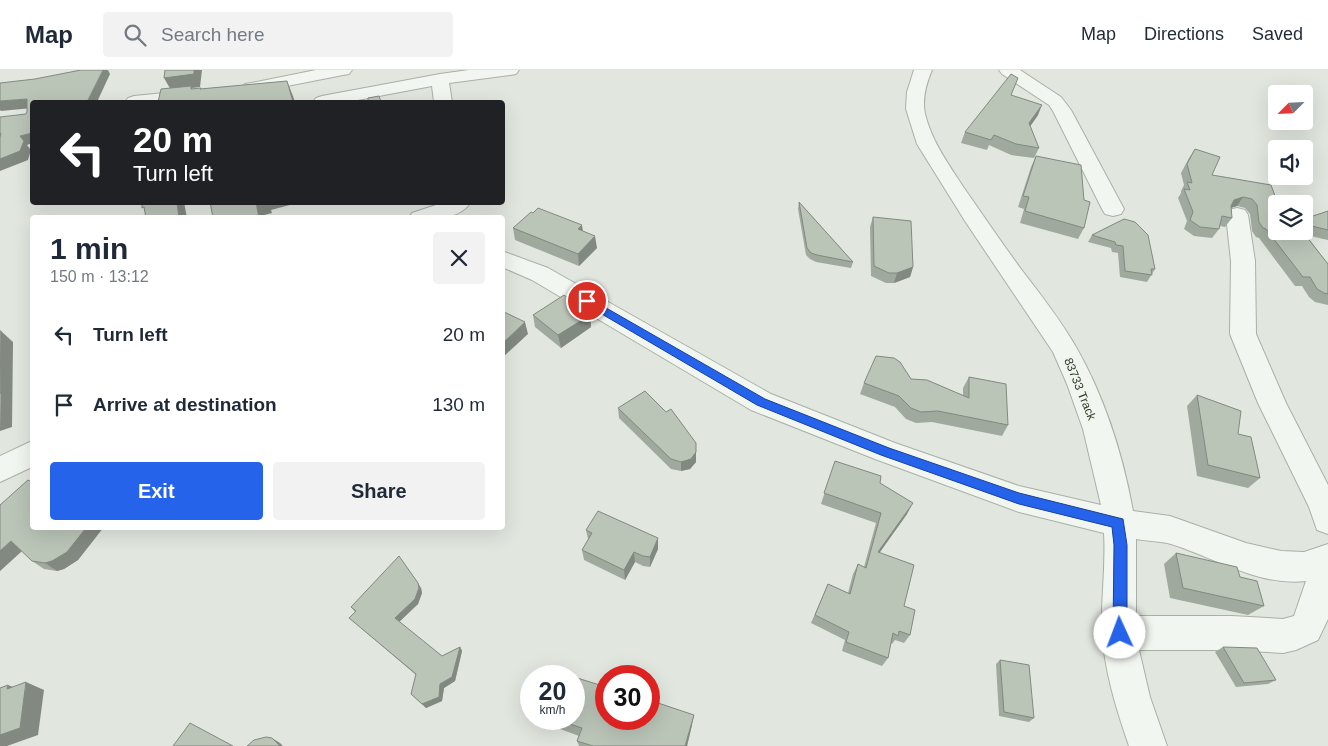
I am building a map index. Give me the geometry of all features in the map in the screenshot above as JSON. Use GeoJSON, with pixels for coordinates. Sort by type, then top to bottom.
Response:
{"type":"FeatureCollection","features":[{"type":"Feature","properties":{"kind":"street"},"geometry":{"type":"LineString","coordinates":[[231,90],[307,78],[343,70]]}},
{"type":"Feature","properties":{"kind":"street"},"geometry":{"type":"LineString","coordinates":[[332,100],[440,79],[508,70]]}},
{"type":"Feature","properties":{"kind":"street","name":"83733 Track"},"geometry":{"type":"LineString","coordinates":[[923,70],[916,92],[915,112],[920,130],[931,154],[991,245],[1049,325],[1071,363],[1105,456],[1121,545],[1121,650],[1133,706],[1148,746]]}},
{"type":"Feature","properties":{"kind":"street"},"geometry":{"type":"LineString","coordinates":[[1008,70],[1055,102],[1062,110],[1113,209]]}},
{"type":"Feature","properties":{"kind":"street"},"geometry":{"type":"LineString","coordinates":[[440,79],[443,100]]}},
{"type":"Feature","properties":{"kind":"street"},"geometry":{"type":"LineString","coordinates":[[151,100],[212,93]]}},
{"type":"Feature","properties":{"kind":"street"},"geometry":{"type":"LineString","coordinates":[[430,215],[448,210],[456,205]]}},
{"type":"Feature","properties":{"kind":"street"},"geometry":{"type":"LineString","coordinates":[[1237,215],[1243,261],[1243,334],[1272,403],[1324,508],[1328,520]]}},
{"type":"Feature","properties":{"kind":"street"},"geometry":{"type":"LineString","coordinates":[[505,259],[540,274],[761,402],[885,451],[1019,499],[1118,523],[1170,530],[1246,558],[1281,566],[1304,566],[1328,559]]}},
{"type":"Feature","properties":{"kind":"street"},"geometry":{"type":"LineString","coordinates":[[0,470],[30,454]]}},
{"type":"Feature","properties":{"kind":"street"},"geometry":{"type":"LineString","coordinates":[[1120,633],[1232,633],[1283,636],[1296,633],[1306,628],[1313,615],[1328,559]]}},
{"type":"Feature","properties":{"kind":"building"},"geometry":{"type":"Polygon","coordinates":[[[81,70],[103,70],[88,100],[30,100],[30,134],[20,136],[24,141],[20,151],[0,159],[0,117],[26,114],[27,99],[0,101],[0,83],[35,79],[81,70]]]}},
{"type":"Feature","properties":{"kind":"building"},"geometry":{"type":"Polygon","coordinates":[[[165,70],[194,70],[194,74],[164,78],[165,70]]]}},
{"type":"Feature","properties":{"kind":"building"},"geometry":{"type":"Polygon","coordinates":[[[1011,74],[1018,78],[1011,95],[1042,105],[1029,123],[1039,148],[1016,144],[994,135],[991,140],[965,132],[1011,74]]]}},
{"type":"Feature","properties":{"kind":"building"},"geometry":{"type":"Polygon","coordinates":[[[287,81],[292,100],[158,100],[161,89],[191,86],[191,89],[287,81]]]}},
{"type":"Feature","properties":{"kind":"building"},"geometry":{"type":"Polygon","coordinates":[[[379,96],[380,100],[368,100],[368,98],[379,96]]]}},
{"type":"Feature","properties":{"kind":"building"},"geometry":{"type":"Polygon","coordinates":[[[1195,149],[1220,157],[1212,175],[1271,185],[1275,195],[1268,195],[1268,232],[1259,222],[1257,205],[1252,199],[1243,197],[1234,200],[1231,206],[1232,218],[1222,216],[1219,229],[1200,227],[1190,220],[1193,212],[1184,189],[1190,190],[1187,182],[1192,183],[1187,164],[1195,149]]]}},
{"type":"Feature","properties":{"kind":"building"},"geometry":{"type":"Polygon","coordinates":[[[1036,156],[1081,165],[1084,200],[1090,202],[1084,228],[1025,211],[1029,197],[1023,196],[1036,156]]]}},
{"type":"Feature","properties":{"kind":"building"},"geometry":{"type":"Polygon","coordinates":[[[799,202],[853,262],[811,253],[807,248],[799,202]]]}},
{"type":"Feature","properties":{"kind":"building"},"geometry":{"type":"Polygon","coordinates":[[[142,205],[177,205],[179,215],[145,215],[144,207],[142,208],[142,205]]]}},
{"type":"Feature","properties":{"kind":"building"},"geometry":{"type":"Polygon","coordinates":[[[211,205],[257,205],[258,215],[212,215],[211,205]]]}},
{"type":"Feature","properties":{"kind":"building"},"geometry":{"type":"Polygon","coordinates":[[[538,208],[582,225],[578,229],[595,236],[578,254],[513,228],[538,208]]]}},
{"type":"Feature","properties":{"kind":"building"},"geometry":{"type":"Polygon","coordinates":[[[1328,211],[1328,230],[1313,226],[1313,216],[1328,211]]]}},
{"type":"Feature","properties":{"kind":"building"},"geometry":{"type":"Polygon","coordinates":[[[873,217],[911,221],[913,267],[897,273],[889,273],[874,266],[873,217]]]}},
{"type":"Feature","properties":{"kind":"building"},"geometry":{"type":"Polygon","coordinates":[[[1124,219],[1135,222],[1148,235],[1155,269],[1151,269],[1152,275],[1125,271],[1123,246],[1092,235],[1124,219]]]}},
{"type":"Feature","properties":{"kind":"building"},"geometry":{"type":"Polygon","coordinates":[[[1274,240],[1309,240],[1328,264],[1328,294],[1317,289],[1310,277],[1303,277],[1274,240]]]}},
{"type":"Feature","properties":{"kind":"building"},"geometry":{"type":"Polygon","coordinates":[[[564,295],[590,315],[558,335],[533,315],[564,295]]]}},
{"type":"Feature","properties":{"kind":"building"},"geometry":{"type":"Polygon","coordinates":[[[505,312],[525,322],[505,341],[505,312]]]}},
{"type":"Feature","properties":{"kind":"building"},"geometry":{"type":"Polygon","coordinates":[[[0,331],[1,331],[0,394],[0,331]]]}},
{"type":"Feature","properties":{"kind":"building"},"geometry":{"type":"Polygon","coordinates":[[[876,356],[894,358],[900,362],[911,379],[927,380],[969,398],[969,377],[1006,384],[1008,425],[938,411],[921,412],[911,408],[899,396],[864,383],[876,356]]]}},
{"type":"Feature","properties":{"kind":"building"},"geometry":{"type":"Polygon","coordinates":[[[645,391],[666,412],[671,409],[696,443],[696,452],[691,459],[681,462],[671,459],[618,408],[645,391]]]}},
{"type":"Feature","properties":{"kind":"building"},"geometry":{"type":"Polygon","coordinates":[[[1197,395],[1241,411],[1238,434],[1251,437],[1260,478],[1208,465],[1197,395]]]}},
{"type":"Feature","properties":{"kind":"building"},"geometry":{"type":"Polygon","coordinates":[[[835,461],[881,476],[880,483],[913,503],[878,552],[914,565],[904,606],[915,610],[910,635],[899,631],[898,636],[893,633],[888,658],[846,642],[849,632],[815,615],[828,584],[850,594],[858,564],[866,568],[881,513],[824,493],[835,461]]]}},
{"type":"Feature","properties":{"kind":"building"},"geometry":{"type":"Polygon","coordinates":[[[28,480],[30,481],[30,530],[84,530],[67,552],[52,561],[45,563],[32,561],[11,541],[0,551],[0,505],[28,480]]]}},
{"type":"Feature","properties":{"kind":"building"},"geometry":{"type":"Polygon","coordinates":[[[598,511],[658,538],[650,557],[634,552],[624,570],[582,550],[592,533],[586,530],[598,511]]]}},
{"type":"Feature","properties":{"kind":"building"},"geometry":{"type":"Polygon","coordinates":[[[1176,553],[1237,567],[1240,577],[1257,581],[1264,606],[1183,588],[1176,553]]]}},
{"type":"Feature","properties":{"kind":"building"},"geometry":{"type":"Polygon","coordinates":[[[399,556],[418,583],[419,588],[415,599],[395,618],[442,656],[460,647],[452,677],[440,684],[439,697],[422,704],[411,694],[416,674],[349,618],[356,611],[351,607],[399,556]]]}},
{"type":"Feature","properties":{"kind":"building"},"geometry":{"type":"Polygon","coordinates":[[[1223,647],[1257,648],[1276,680],[1244,683],[1223,647]]]}},
{"type":"Feature","properties":{"kind":"building"},"geometry":{"type":"Polygon","coordinates":[[[1000,660],[1029,665],[1034,718],[1004,712],[1000,660]]]}},
{"type":"Feature","properties":{"kind":"building"},"geometry":{"type":"Polygon","coordinates":[[[585,680],[595,684],[595,730],[660,730],[660,704],[694,715],[685,746],[593,746],[577,741],[581,730],[585,730],[585,680]]]}},
{"type":"Feature","properties":{"kind":"building"},"geometry":{"type":"Polygon","coordinates":[[[26,682],[20,728],[0,735],[0,688],[8,685],[7,689],[26,682]]]}},
{"type":"Feature","properties":{"kind":"building"},"geometry":{"type":"Polygon","coordinates":[[[190,723],[233,746],[173,746],[190,723]]]}},
{"type":"Feature","properties":{"kind":"building"},"geometry":{"type":"Polygon","coordinates":[[[266,737],[272,738],[280,746],[247,746],[254,740],[266,737]]]}},
{"type":"Feature","properties":{"kind":"route"},"geometry":{"type":"LineString","coordinates":[[587,301],[761,402],[885,451],[1019,499],[1118,523],[1121,545],[1120,633]]}}]}
